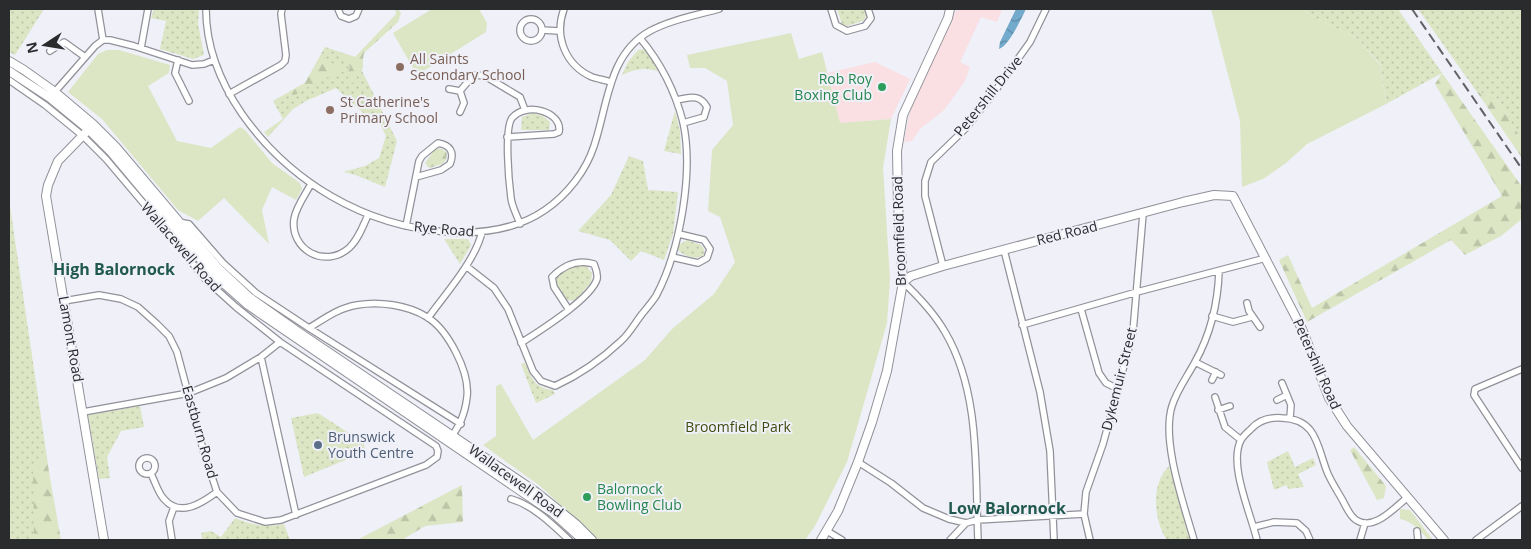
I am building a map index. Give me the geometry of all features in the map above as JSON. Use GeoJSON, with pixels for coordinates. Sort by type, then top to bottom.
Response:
{"type":"FeatureCollection","features":[{"type":"Feature","properties":{"kind":"street"},"geometry":{"type":"LineString","coordinates":[[98,9],[102,40]]}},
{"type":"Feature","properties":{"kind":"street"},"geometry":{"type":"LineString","coordinates":[[141,48],[148,9]]}},
{"type":"Feature","properties":{"kind":"street","name":"Rye Road"},"geometry":{"type":"LineString","coordinates":[[206,9],[207,30],[214,60],[229,94],[264,143],[287,166],[311,184],[342,203],[368,215],[406,226],[433,231],[482,232],[520,224],[545,210],[575,182],[594,146],[611,82],[623,55],[640,38],[660,26],[696,12],[719,9]]}},
{"type":"Feature","properties":{"kind":"street"},"geometry":{"type":"LineString","coordinates":[[229,94],[285,61],[282,9]]}},
{"type":"Feature","properties":{"kind":"street"},"geometry":{"type":"LineString","coordinates":[[338,9],[341,16],[349,19],[356,16],[359,9]]}},
{"type":"Feature","properties":{"kind":"street"},"geometry":{"type":"LineString","coordinates":[[564,9],[559,31],[564,50],[570,60],[577,68],[592,77],[611,82]]}},
{"type":"Feature","properties":{"kind":"street"},"geometry":{"type":"LineString","coordinates":[[831,9],[836,25],[847,31],[865,26],[871,18],[868,9]]}},
{"type":"Feature","properties":{"kind":"street","name":"Broomfield Road"},"geometry":{"type":"LineString","coordinates":[[821,540],[838,511],[858,462],[887,371],[903,282],[897,151],[902,115],[948,18],[950,9]]}},
{"type":"Feature","properties":{"kind":"street","name":"Petershill Drive"},"geometry":{"type":"LineString","coordinates":[[943,266],[925,196],[925,181],[932,162],[964,129],[993,94],[1030,42],[1046,9]]}},
{"type":"Feature","properties":{"kind":"street"},"geometry":{"type":"LineString","coordinates":[[542,30],[559,31]]}},
{"type":"Feature","properties":{"kind":"street"},"geometry":{"type":"LineString","coordinates":[[466,266],[494,288],[508,309],[533,371],[541,381],[555,386],[584,370],[622,340],[655,297],[672,257],[679,234],[686,158],[683,123],[676,100],[666,74],[651,50],[640,38]]}},
{"type":"Feature","properties":{"kind":"street"},"geometry":{"type":"LineString","coordinates":[[50,51],[64,39],[86,57]]}},
{"type":"Feature","properties":{"kind":"street"},"geometry":{"type":"LineString","coordinates":[[52,95],[102,40],[110,40],[141,48],[192,65],[204,64],[214,60]]}},
{"type":"Feature","properties":{"kind":"street"},"geometry":{"type":"LineString","coordinates":[[178,60],[174,73],[189,101]]}},
{"type":"Feature","properties":{"kind":"street","name":"Wallacewell Road"},"geometry":{"type":"LineString","coordinates":[[9,61],[24,70],[111,152],[176,224],[214,274],[248,305],[450,438],[553,513],[583,540]]}},
{"type":"Feature","properties":{"kind":"street","name":"Wallacewell Road"},"geometry":{"type":"LineString","coordinates":[[9,70],[52,95]]}},
{"type":"Feature","properties":{"kind":"street"},"geometry":{"type":"LineString","coordinates":[[460,91],[475,75],[485,76],[520,97],[525,110]]}},
{"type":"Feature","properties":{"kind":"street","name":"Wallacewell Road"},"geometry":{"type":"LineString","coordinates":[[9,80],[88,130],[117,172],[205,279],[236,307],[280,342],[436,446],[438,451]]}},
{"type":"Feature","properties":{"kind":"street"},"geometry":{"type":"LineString","coordinates":[[449,89],[460,91]]}},
{"type":"Feature","properties":{"kind":"street"},"geometry":{"type":"LineString","coordinates":[[460,91],[464,103],[460,112]]}},
{"type":"Feature","properties":{"kind":"street"},"geometry":{"type":"LineString","coordinates":[[676,100],[695,97],[703,100],[707,107],[704,117],[683,123]]}},
{"type":"Feature","properties":{"kind":"street"},"geometry":{"type":"LineString","coordinates":[[507,138],[554,134],[559,132],[560,128],[558,122],[540,110],[525,110],[510,120],[507,138],[511,198],[520,224]]}},
{"type":"Feature","properties":{"kind":"street","name":"Lamont Road"},"geometry":{"type":"LineString","coordinates":[[88,130],[58,161],[48,185],[46,196],[104,540]]}},
{"type":"Feature","properties":{"kind":"street"},"geometry":{"type":"LineString","coordinates":[[406,226],[416,177],[422,156],[438,143],[445,144],[450,148],[453,155],[450,164],[441,170],[416,177]]}},
{"type":"Feature","properties":{"kind":"street"},"geometry":{"type":"LineString","coordinates":[[311,184],[300,203],[294,219],[296,237],[299,244],[309,253],[325,258],[344,252],[357,239],[368,215]]}},
{"type":"Feature","properties":{"kind":"street","name":"Red Road"},"geometry":{"type":"LineString","coordinates":[[903,282],[911,276],[943,266],[1214,195],[1234,196]]}},
{"type":"Feature","properties":{"kind":"street","name":"Petershill Road"},"geometry":{"type":"LineString","coordinates":[[1234,196],[1302,329],[1329,398],[1347,426],[1444,540]]}},
{"type":"Feature","properties":{"kind":"street","name":"Dykemuir Street"},"geometry":{"type":"LineString","coordinates":[[1090,540],[1084,514],[1086,492],[1102,444],[1133,332],[1143,214]]}},
{"type":"Feature","properties":{"kind":"street","name":"Wallacewell Road"},"geometry":{"type":"LineString","coordinates":[[176,224],[190,224],[223,263],[256,293],[461,424]]}},
{"type":"Feature","properties":{"kind":"street"},"geometry":{"type":"LineString","coordinates":[[428,318],[466,266],[479,243],[482,232]]}},
{"type":"Feature","properties":{"kind":"street"},"geometry":{"type":"LineString","coordinates":[[672,257],[698,263],[707,258],[710,249],[704,240],[679,234]]}},
{"type":"Feature","properties":{"kind":"street"},"geometry":{"type":"LineString","coordinates":[[1004,250],[1040,392],[1050,451],[1054,540]]}},
{"type":"Feature","properties":{"kind":"street"},"geometry":{"type":"LineString","coordinates":[[1022,325],[1266,258]]}},
{"type":"Feature","properties":{"kind":"street"},"geometry":{"type":"LineString","coordinates":[[521,343],[568,310],[584,296],[596,280],[597,272],[594,264],[584,261],[573,263],[559,270],[552,277],[554,287],[568,310]]}},
{"type":"Feature","properties":{"kind":"street"},"geometry":{"type":"LineString","coordinates":[[1194,540],[1172,461],[1170,430],[1172,408],[1181,384],[1195,362],[1203,344],[1212,316],[1218,288],[1219,271]]}},
{"type":"Feature","properties":{"kind":"street"},"geometry":{"type":"LineString","coordinates":[[903,282],[930,310],[945,332],[966,380],[974,440],[978,540]]}},
{"type":"Feature","properties":{"kind":"street","name":"Eastburn Road"},"geometry":{"type":"LineString","coordinates":[[64,301],[99,295],[121,300],[138,307],[169,336],[177,352],[204,453],[217,492],[236,513],[265,522],[296,516],[426,465],[437,457],[438,451]]}},
{"type":"Feature","properties":{"kind":"street"},"geometry":{"type":"LineString","coordinates":[[309,328],[337,311],[357,305],[382,304],[407,308],[428,318],[448,339],[463,366],[468,395],[461,424],[450,438]]}},
{"type":"Feature","properties":{"kind":"street"},"geometry":{"type":"LineString","coordinates":[[1247,304],[1252,317],[1260,327]]}},
{"type":"Feature","properties":{"kind":"street"},"geometry":{"type":"LineString","coordinates":[[1081,309],[1098,373],[1106,383],[1118,389]]}},
{"type":"Feature","properties":{"kind":"street"},"geometry":{"type":"LineString","coordinates":[[1212,316],[1233,322],[1252,317]]}},
{"type":"Feature","properties":{"kind":"street"},"geometry":{"type":"LineString","coordinates":[[83,412],[189,393],[226,378],[261,357],[280,342]]}},
{"type":"Feature","properties":{"kind":"street"},"geometry":{"type":"LineString","coordinates":[[261,357],[296,516]]}},
{"type":"Feature","properties":{"kind":"street"},"geometry":{"type":"LineString","coordinates":[[1195,362],[1218,374],[1212,380]]}},
{"type":"Feature","properties":{"kind":"street"},"geometry":{"type":"LineString","coordinates":[[1522,369],[1475,389],[1474,396],[1522,468]]}},
{"type":"Feature","properties":{"kind":"street"},"geometry":{"type":"LineString","coordinates":[[1282,383],[1291,405],[1290,418]]}},
{"type":"Feature","properties":{"kind":"street"},"geometry":{"type":"LineString","coordinates":[[363,398],[372,385]]}},
{"type":"Feature","properties":{"kind":"street"},"geometry":{"type":"LineString","coordinates":[[1277,400],[1287,395]]}},
{"type":"Feature","properties":{"kind":"street"},"geometry":{"type":"LineString","coordinates":[[1214,397],[1226,427],[1241,440]]}},
{"type":"Feature","properties":{"kind":"street"},"geometry":{"type":"LineString","coordinates":[[1218,410],[1230,406]]}},
{"type":"Feature","properties":{"kind":"street"},"geometry":{"type":"LineString","coordinates":[[1257,540],[1237,469],[1237,453],[1241,440],[1252,427],[1274,417],[1290,418],[1302,422],[1314,433],[1328,474],[1346,508],[1355,519],[1364,523],[1380,520],[1408,497]]}},
{"type":"Feature","properties":{"kind":"street","name":"Wallacewell Road"},"geometry":{"type":"LineString","coordinates":[[450,438],[536,492],[576,524],[592,540]]}},
{"type":"Feature","properties":{"kind":"street"},"geometry":{"type":"LineString","coordinates":[[858,462],[891,483],[923,508],[966,524]]}},
{"type":"Feature","properties":{"kind":"street"},"geometry":{"type":"LineString","coordinates":[[151,474],[163,499],[174,506],[186,508],[197,506],[217,492]]}},
{"type":"Feature","properties":{"kind":"street","name":"Wallacewell Road"},"geometry":{"type":"LineString","coordinates":[[511,499],[519,501],[540,515],[569,540]]}},
{"type":"Feature","properties":{"kind":"street"},"geometry":{"type":"LineString","coordinates":[[172,540],[169,521],[174,506]]}},
{"type":"Feature","properties":{"kind":"street"},"geometry":{"type":"LineString","coordinates":[[1476,540],[1522,506]]}},
{"type":"Feature","properties":{"kind":"street"},"geometry":{"type":"LineString","coordinates":[[950,540],[966,524],[977,520],[1084,514]]}},
{"type":"Feature","properties":{"kind":"street"},"geometry":{"type":"LineString","coordinates":[[1254,528],[1274,522],[1297,523],[1306,531],[1310,540]]}},
{"type":"Feature","properties":{"kind":"street"},"geometry":{"type":"LineString","coordinates":[[1360,540],[1364,523]]}},
{"type":"Feature","properties":{"kind":"street"},"geometry":{"type":"LineString","coordinates":[[827,531],[842,540]]}},
{"type":"Feature","properties":{"kind":"street"},"geometry":{"type":"LineString","coordinates":[[1417,531],[1418,540]]}},
{"type":"Feature","properties":{"kind":"shaded area"},"geometry":{"type":"Polygon","coordinates":[[[957,9],[1002,9],[997,22],[981,17],[960,62],[970,67],[965,81],[944,110],[920,129],[912,141],[904,142],[910,110],[957,9]]]}},
{"type":"Feature","properties":{"kind":"shaded area"},"geometry":{"type":"Polygon","coordinates":[[[875,62],[910,79],[891,119],[840,123],[827,73],[875,62]]]}},
{"type":"Feature","properties":{"kind":"green space"},"geometry":{"type":"Polygon","coordinates":[[[9,9],[44,9],[15,55],[9,52],[9,9]]]}},
{"type":"Feature","properties":{"kind":"green space"},"geometry":{"type":"Polygon","coordinates":[[[154,9],[199,9],[198,24],[204,55],[193,59],[160,49],[166,21],[151,18],[154,9]]]}},
{"type":"Feature","properties":{"kind":"green space"},"geometry":{"type":"Polygon","coordinates":[[[395,9],[398,9],[401,13],[398,22],[364,53],[363,68],[361,71],[358,69],[356,81],[352,83],[348,76],[350,67],[342,53],[355,57],[396,14],[395,9]]]}},
{"type":"Feature","properties":{"kind":"green space"},"geometry":{"type":"Polygon","coordinates":[[[432,9],[479,9],[487,23],[486,32],[417,75],[393,33],[432,9]]]}},
{"type":"Feature","properties":{"kind":"green space"},"geometry":{"type":"Polygon","coordinates":[[[837,9],[864,9],[866,16],[863,21],[847,26],[842,24],[837,9]]]}},
{"type":"Feature","properties":{"kind":"green space"},"geometry":{"type":"Polygon","coordinates":[[[1211,9],[1303,9],[1315,18],[1358,39],[1381,66],[1386,104],[1307,144],[1286,163],[1263,179],[1242,187],[1240,121],[1211,9]]]}},
{"type":"Feature","properties":{"kind":"green space"},"geometry":{"type":"Polygon","coordinates":[[[1303,9],[1398,9],[1442,73],[1386,104],[1381,65],[1358,39],[1315,18],[1303,9]]]}},
{"type":"Feature","properties":{"kind":"green space"},"geometry":{"type":"Polygon","coordinates":[[[1418,9],[1522,9],[1522,140],[1495,96],[1477,92],[1418,9]]]}},
{"type":"Feature","properties":{"kind":"green space","name":"Broomfield Park"},"geometry":{"type":"Polygon","coordinates":[[[791,33],[799,59],[822,52],[840,123],[891,119],[883,168],[890,279],[887,323],[847,462],[815,526],[805,540],[598,540],[540,486],[483,445],[496,436],[496,386],[501,384],[533,440],[645,360],[672,329],[714,294],[735,262],[720,217],[708,211],[712,150],[733,125],[727,81],[705,68],[690,68],[687,55],[791,33]]]}},
{"type":"Feature","properties":{"kind":"green space"},"geometry":{"type":"Polygon","coordinates":[[[325,47],[355,57],[397,141],[385,187],[359,176],[343,172],[365,166],[379,158],[386,136],[377,118],[373,122],[336,88],[293,109],[268,137],[264,132],[283,119],[273,101],[305,83],[325,47]]]}},
{"type":"Feature","properties":{"kind":"green space"},"geometry":{"type":"Polygon","coordinates":[[[644,49],[658,71],[640,69],[622,75],[628,62],[638,50],[644,49]]]}},
{"type":"Feature","properties":{"kind":"green space"},"geometry":{"type":"Polygon","coordinates":[[[107,50],[119,50],[170,65],[169,73],[148,86],[177,141],[211,148],[240,127],[245,130],[272,163],[300,183],[302,189],[296,200],[272,187],[262,210],[269,244],[224,198],[198,221],[178,210],[102,119],[68,92],[98,54],[107,50]]]}},
{"type":"Feature","properties":{"kind":"green space"},"geometry":{"type":"Polygon","coordinates":[[[318,60],[346,66],[345,70],[337,75],[319,80],[300,90],[297,94],[293,95],[289,92],[305,83],[318,60]]]}},
{"type":"Feature","properties":{"kind":"green space"},"geometry":{"type":"Polygon","coordinates":[[[1442,73],[1522,187],[1522,219],[1501,236],[1465,255],[1451,240],[1307,322],[1279,260],[1288,255],[1312,308],[1502,196],[1435,84],[1442,73]]]}},
{"type":"Feature","properties":{"kind":"green space"},"geometry":{"type":"Polygon","coordinates":[[[1477,92],[1495,96],[1522,140],[1522,158],[1477,92]]]}},
{"type":"Feature","properties":{"kind":"green space"},"geometry":{"type":"Polygon","coordinates":[[[675,111],[680,131],[681,154],[664,151],[675,111]]]}},
{"type":"Feature","properties":{"kind":"green space"},"geometry":{"type":"Polygon","coordinates":[[[533,113],[543,116],[550,122],[549,130],[521,130],[522,117],[533,113]]]}},
{"type":"Feature","properties":{"kind":"green space"},"geometry":{"type":"Polygon","coordinates":[[[436,148],[442,149],[447,153],[446,160],[442,164],[429,168],[425,163],[436,148]]]}},
{"type":"Feature","properties":{"kind":"green space"},"geometry":{"type":"Polygon","coordinates":[[[629,156],[643,161],[648,190],[678,192],[673,234],[664,260],[641,251],[631,261],[610,240],[578,231],[611,195],[629,156]]]}},
{"type":"Feature","properties":{"kind":"green space"},"geometry":{"type":"Polygon","coordinates":[[[9,199],[53,499],[50,540],[9,540],[9,199]]]}},
{"type":"Feature","properties":{"kind":"green space"},"geometry":{"type":"Polygon","coordinates":[[[444,239],[468,239],[471,245],[460,264],[444,239]]]}},
{"type":"Feature","properties":{"kind":"green space"},"geometry":{"type":"Polygon","coordinates":[[[687,240],[701,245],[704,249],[704,255],[691,257],[678,250],[679,245],[687,240]]]}},
{"type":"Feature","properties":{"kind":"green space"},"geometry":{"type":"Polygon","coordinates":[[[576,265],[585,265],[592,273],[591,282],[575,301],[567,300],[556,278],[562,272],[576,265]]]}},
{"type":"Feature","properties":{"kind":"green space"},"geometry":{"type":"Polygon","coordinates":[[[525,363],[534,381],[542,387],[553,390],[555,394],[536,403],[521,364],[525,363]]]}},
{"type":"Feature","properties":{"kind":"green space"},"geometry":{"type":"Polygon","coordinates":[[[140,406],[144,427],[121,431],[107,457],[110,478],[99,479],[88,415],[140,406]]]}},
{"type":"Feature","properties":{"kind":"green space"},"geometry":{"type":"Polygon","coordinates":[[[318,413],[364,443],[365,452],[304,477],[291,418],[318,413]]]}},
{"type":"Feature","properties":{"kind":"green space"},"geometry":{"type":"Polygon","coordinates":[[[339,430],[344,456],[331,459],[326,433],[339,430]]]}},
{"type":"Feature","properties":{"kind":"green space"},"geometry":{"type":"Polygon","coordinates":[[[1354,447],[1386,486],[1384,498],[1377,500],[1350,450],[1354,447]]]}},
{"type":"Feature","properties":{"kind":"green space"},"geometry":{"type":"Polygon","coordinates":[[[45,450],[61,540],[34,540],[33,464],[45,450]]]}},
{"type":"Feature","properties":{"kind":"green space"},"geometry":{"type":"Polygon","coordinates":[[[1288,451],[1295,467],[1313,458],[1316,465],[1298,474],[1304,487],[1288,489],[1287,485],[1274,490],[1267,462],[1288,451]]]}},
{"type":"Feature","properties":{"kind":"green space"},"geometry":{"type":"Polygon","coordinates":[[[1169,466],[1190,540],[1167,540],[1159,523],[1156,503],[1157,492],[1159,482],[1169,466]]]}},
{"type":"Feature","properties":{"kind":"green space"},"geometry":{"type":"Polygon","coordinates":[[[462,485],[463,522],[425,526],[402,540],[357,540],[462,485]]]}},
{"type":"Feature","properties":{"kind":"green space"},"geometry":{"type":"Polygon","coordinates":[[[1400,509],[1410,510],[1433,540],[1428,540],[1416,527],[1400,519],[1400,509]]]}},
{"type":"Feature","properties":{"kind":"green space"},"geometry":{"type":"Polygon","coordinates":[[[235,518],[260,525],[284,524],[290,540],[202,540],[201,533],[211,531],[221,537],[235,518]]]}},
{"type":"Feature","properties":{"kind":"water"},"geometry":{"type":"Polygon","coordinates":[[[1016,9],[1026,9],[1011,38],[999,49],[1000,42],[1016,9]]]}},
{"type":"Feature","properties":{"kind":"railway"},"geometry":{"type":"LineString","coordinates":[[1412,9],[1522,169]]}},
{"type":"Feature","properties":{"kind":"place","name":"All Saints Secondary School"},"geometry":{"type":"Point","coordinates":[400,67]}},
{"type":"Feature","properties":{"kind":"place","name":"Rob Roy Boxing Club"},"geometry":{"type":"Point","coordinates":[882,87]}},
{"type":"Feature","properties":{"kind":"place","name":"St Catherine's Primary School"},"geometry":{"type":"Point","coordinates":[330,110]}},
{"type":"Feature","properties":{"kind":"place","name":"Brunswick Youth Centre"},"geometry":{"type":"Point","coordinates":[318,445]}},
{"type":"Feature","properties":{"kind":"place","name":"Balornock Bowling Club"},"geometry":{"type":"Point","coordinates":[587,497]}},
{"type":"Feature","properties":{"kind":"district","name":"High Balornock"},"geometry":{"type":"Point","coordinates":[114,269]}},
{"type":"Feature","properties":{"kind":"district","name":"Low Balornock"},"geometry":{"type":"Point","coordinates":[1007,508]}}]}
